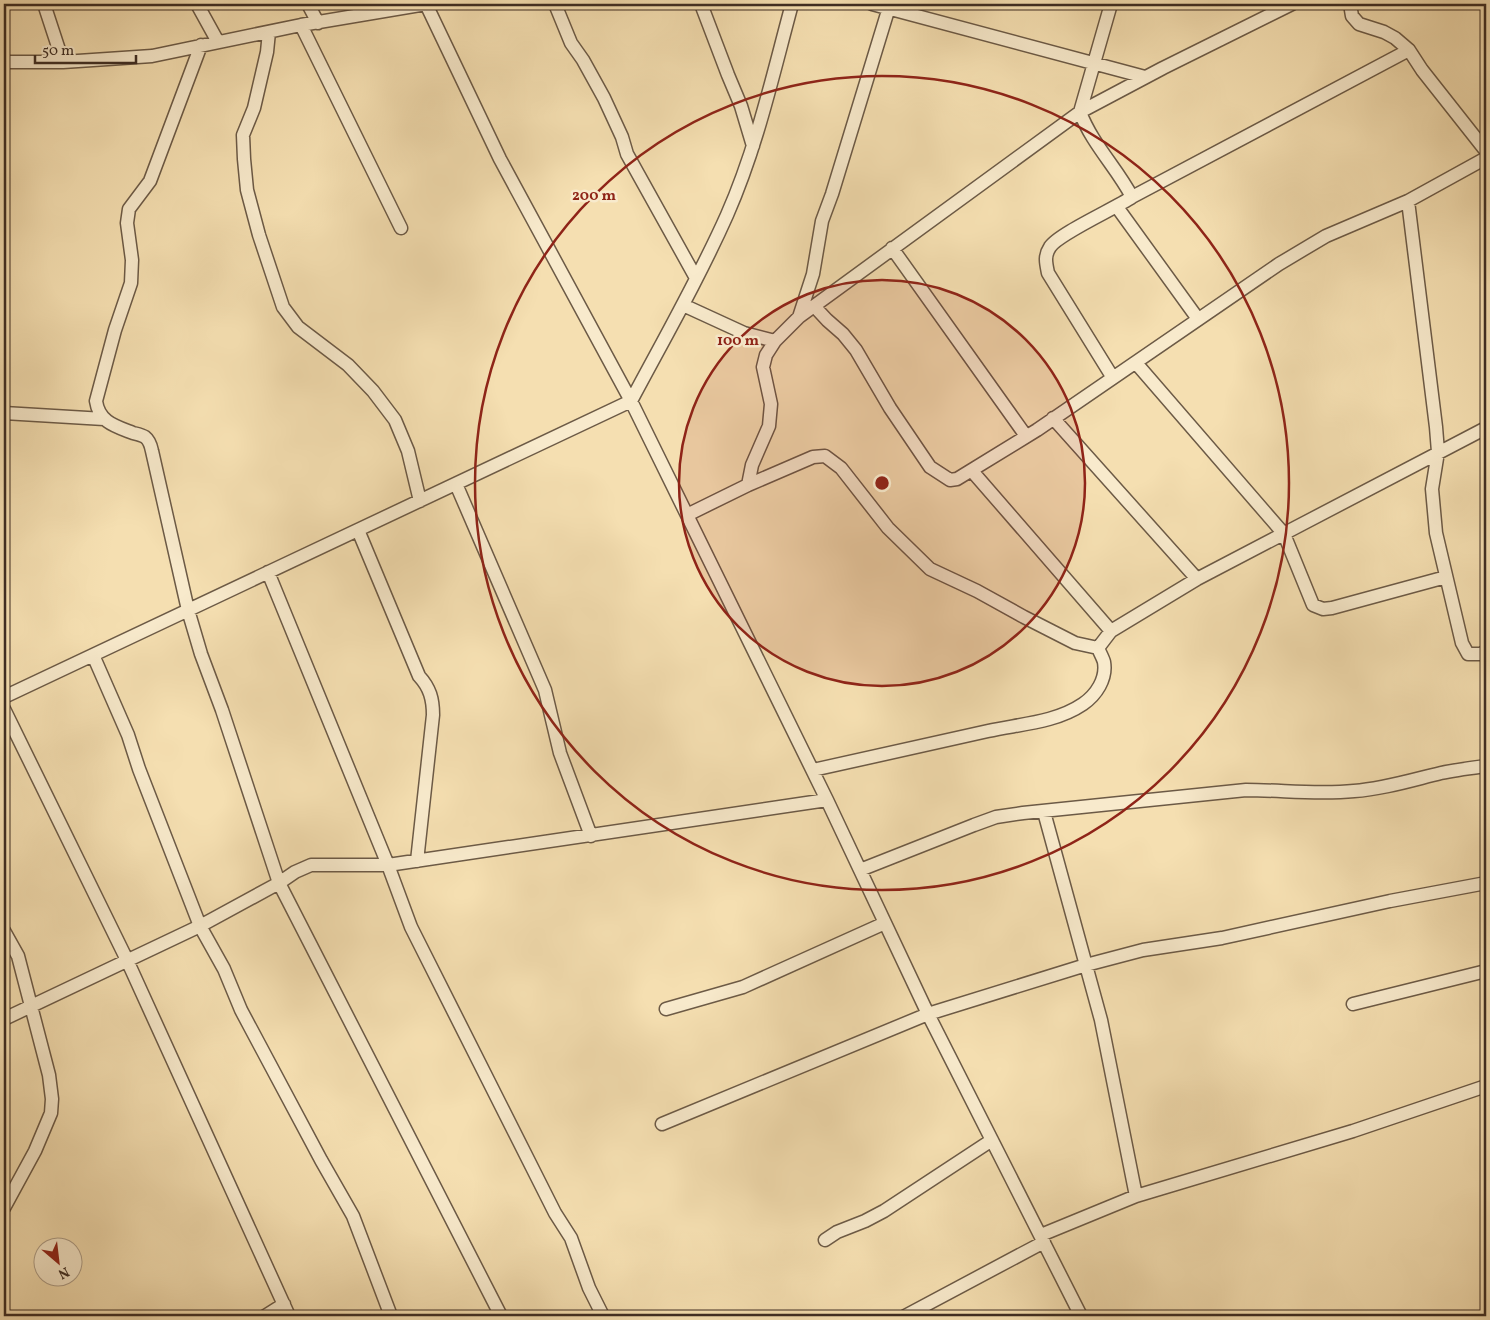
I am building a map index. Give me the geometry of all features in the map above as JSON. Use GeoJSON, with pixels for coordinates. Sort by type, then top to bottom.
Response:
{"type":"FeatureCollection","features":[{"type":"Feature","properties":{"kind":"street"},"geometry":{"type":"LineString","coordinates":[[44,4],[63,62]]}},
{"type":"Feature","properties":{"kind":"street"},"geometry":{"type":"LineString","coordinates":[[197,4],[218,42]]}},
{"type":"Feature","properties":{"kind":"street"},"geometry":{"type":"LineString","coordinates":[[308,4],[318,23]]}},
{"type":"Feature","properties":{"kind":"street"},"geometry":{"type":"LineString","coordinates":[[4,62],[63,62],[152,56],[301,25],[426,4],[500,159],[632,401],[827,800],[928,1014],[1081,1316]]}},
{"type":"Feature","properties":{"kind":"street"},"geometry":{"type":"LineString","coordinates":[[555,4],[571,43],[583,60],[604,98],[628,154],[696,278]]}},
{"type":"Feature","properties":{"kind":"street"},"geometry":{"type":"LineString","coordinates":[[701,4],[741,106],[753,146]]}},
{"type":"Feature","properties":{"kind":"street"},"geometry":{"type":"LineString","coordinates":[[4,697],[632,401],[683,305],[728,214],[753,146],[792,4]]}},
{"type":"Feature","properties":{"kind":"street"},"geometry":{"type":"LineString","coordinates":[[872,4],[889,6],[1145,77]]}},
{"type":"Feature","properties":{"kind":"street"},"geometry":{"type":"LineString","coordinates":[[1111,4],[1080,112],[1084,124],[1125,183],[1132,197]]}},
{"type":"Feature","properties":{"kind":"street"},"geometry":{"type":"LineString","coordinates":[[748,485],[752,465],[769,426],[771,404],[763,367],[766,355],[775,340],[799,317],[1080,112],[1145,77],[1292,4]]}},
{"type":"Feature","properties":{"kind":"street"},"geometry":{"type":"LineString","coordinates":[[1350,4],[1352,16],[1359,24],[1384,32],[1395,38],[1408,50],[1486,151]]}},
{"type":"Feature","properties":{"kind":"street"},"geometry":{"type":"LineString","coordinates":[[799,317],[813,274],[822,220],[832,194],[889,6]]}},
{"type":"Feature","properties":{"kind":"street"},"geometry":{"type":"LineString","coordinates":[[301,25],[401,228]]}},
{"type":"Feature","properties":{"kind":"street"},"geometry":{"type":"LineString","coordinates":[[269,32],[267,52],[254,108],[244,135],[247,190],[259,235],[283,307],[298,328],[348,365],[373,391],[395,420],[408,450],[420,501]]}},
{"type":"Feature","properties":{"kind":"street"},"geometry":{"type":"LineString","coordinates":[[104,420],[97,410],[96,401],[115,330],[131,283],[132,260],[127,223],[129,209],[150,181],[201,45]]}},
{"type":"Feature","properties":{"kind":"street"},"geometry":{"type":"LineString","coordinates":[[1113,378],[1048,273],[1045,258],[1050,246],[1070,232],[1132,197],[1408,50]]}},
{"type":"Feature","properties":{"kind":"street"},"geometry":{"type":"LineString","coordinates":[[814,306],[843,334],[856,350],[895,416],[930,467],[950,480],[957,479],[1136,363],[1279,264],[1326,236],[1408,200],[1486,158]]}},
{"type":"Feature","properties":{"kind":"street"},"geometry":{"type":"LineString","coordinates":[[1408,200],[1438,452],[1432,489],[1436,533],[1462,643],[1468,654],[1481,654],[1486,651]]}},
{"type":"Feature","properties":{"kind":"street"},"geometry":{"type":"LineString","coordinates":[[1117,207],[1198,319]]}},
{"type":"Feature","properties":{"kind":"street"},"geometry":{"type":"LineString","coordinates":[[892,248],[1026,436]]}},
{"type":"Feature","properties":{"kind":"street"},"geometry":{"type":"LineString","coordinates":[[683,305],[744,333],[775,340]]}},
{"type":"Feature","properties":{"kind":"street"},"geometry":{"type":"LineString","coordinates":[[1136,363],[1284,534],[1313,605],[1323,609],[1446,577]]}},
{"type":"Feature","properties":{"kind":"street"},"geometry":{"type":"LineString","coordinates":[[4,413],[104,420],[144,436],[149,442],[188,610],[201,654],[222,710],[279,883],[501,1316]]}},
{"type":"Feature","properties":{"kind":"street"},"geometry":{"type":"LineString","coordinates":[[1053,418],[1197,580]]}},
{"type":"Feature","properties":{"kind":"street"},"geometry":{"type":"LineString","coordinates":[[1098,648],[1112,631],[1197,580],[1486,428]]}},
{"type":"Feature","properties":{"kind":"street"},"geometry":{"type":"LineString","coordinates":[[687,515],[748,485],[813,457],[826,456],[841,468],[888,528],[930,569],[977,591],[1075,643],[1098,648]]}},
{"type":"Feature","properties":{"kind":"street"},"geometry":{"type":"LineString","coordinates":[[972,471],[1112,631]]}},
{"type":"Feature","properties":{"kind":"street"},"geometry":{"type":"LineString","coordinates":[[456,484],[545,690],[560,753],[591,836]]}},
{"type":"Feature","properties":{"kind":"street"},"geometry":{"type":"LineString","coordinates":[[358,530],[419,676],[427,685],[432,699],[433,715],[417,860]]}},
{"type":"Feature","properties":{"kind":"street"},"geometry":{"type":"LineString","coordinates":[[268,572],[412,927],[555,1213],[571,1238],[589,1288],[603,1316]]}},
{"type":"Feature","properties":{"kind":"street"},"geometry":{"type":"LineString","coordinates":[[812,770],[990,730],[1034,723],[1066,713],[1083,704],[1097,691],[1103,678],[1104,662],[1098,648]]}},
{"type":"Feature","properties":{"kind":"street"},"geometry":{"type":"LineString","coordinates":[[93,655],[128,735],[139,769],[200,926],[224,968],[246,1019],[353,1216],[391,1316]]}},
{"type":"Feature","properties":{"kind":"street"},"geometry":{"type":"LineString","coordinates":[[4,709],[127,960],[289,1316]]}},
{"type":"Feature","properties":{"kind":"street"},"geometry":{"type":"LineString","coordinates":[[860,870],[996,817],[1246,790],[1353,791],[1394,785],[1442,773],[1486,766]]}},
{"type":"Feature","properties":{"kind":"street"},"geometry":{"type":"LineString","coordinates":[[4,1019],[200,926],[279,883],[295,872],[311,866],[388,865],[827,800]]}},
{"type":"Feature","properties":{"kind":"street"},"geometry":{"type":"LineString","coordinates":[[1044,812],[1101,1020],[1136,1196]]}},
{"type":"Feature","properties":{"kind":"street"},"geometry":{"type":"LineString","coordinates":[[662,1124],[928,1014],[1086,965],[1143,950],[1222,938],[1390,901],[1486,884]]}},
{"type":"Feature","properties":{"kind":"street"},"geometry":{"type":"LineString","coordinates":[[666,1009],[743,987],[885,923]]}},
{"type":"Feature","properties":{"kind":"street"},"geometry":{"type":"LineString","coordinates":[[4,931],[18,956],[49,1075],[52,1099],[50,1113],[34,1151],[4,1208]]}},
{"type":"Feature","properties":{"kind":"street"},"geometry":{"type":"LineString","coordinates":[[1353,1004],[1486,971]]}},
{"type":"Feature","properties":{"kind":"street"},"geometry":{"type":"LineString","coordinates":[[905,1316],[1042,1238],[1136,1196],[1353,1131],[1486,1086]]}},
{"type":"Feature","properties":{"kind":"street"},"geometry":{"type":"LineString","coordinates":[[825,1240],[837,1232],[884,1211],[992,1140]]}},
{"type":"Feature","properties":{"kind":"street"},"geometry":{"type":"LineString","coordinates":[[265,1316],[284,1304]]}}]}
